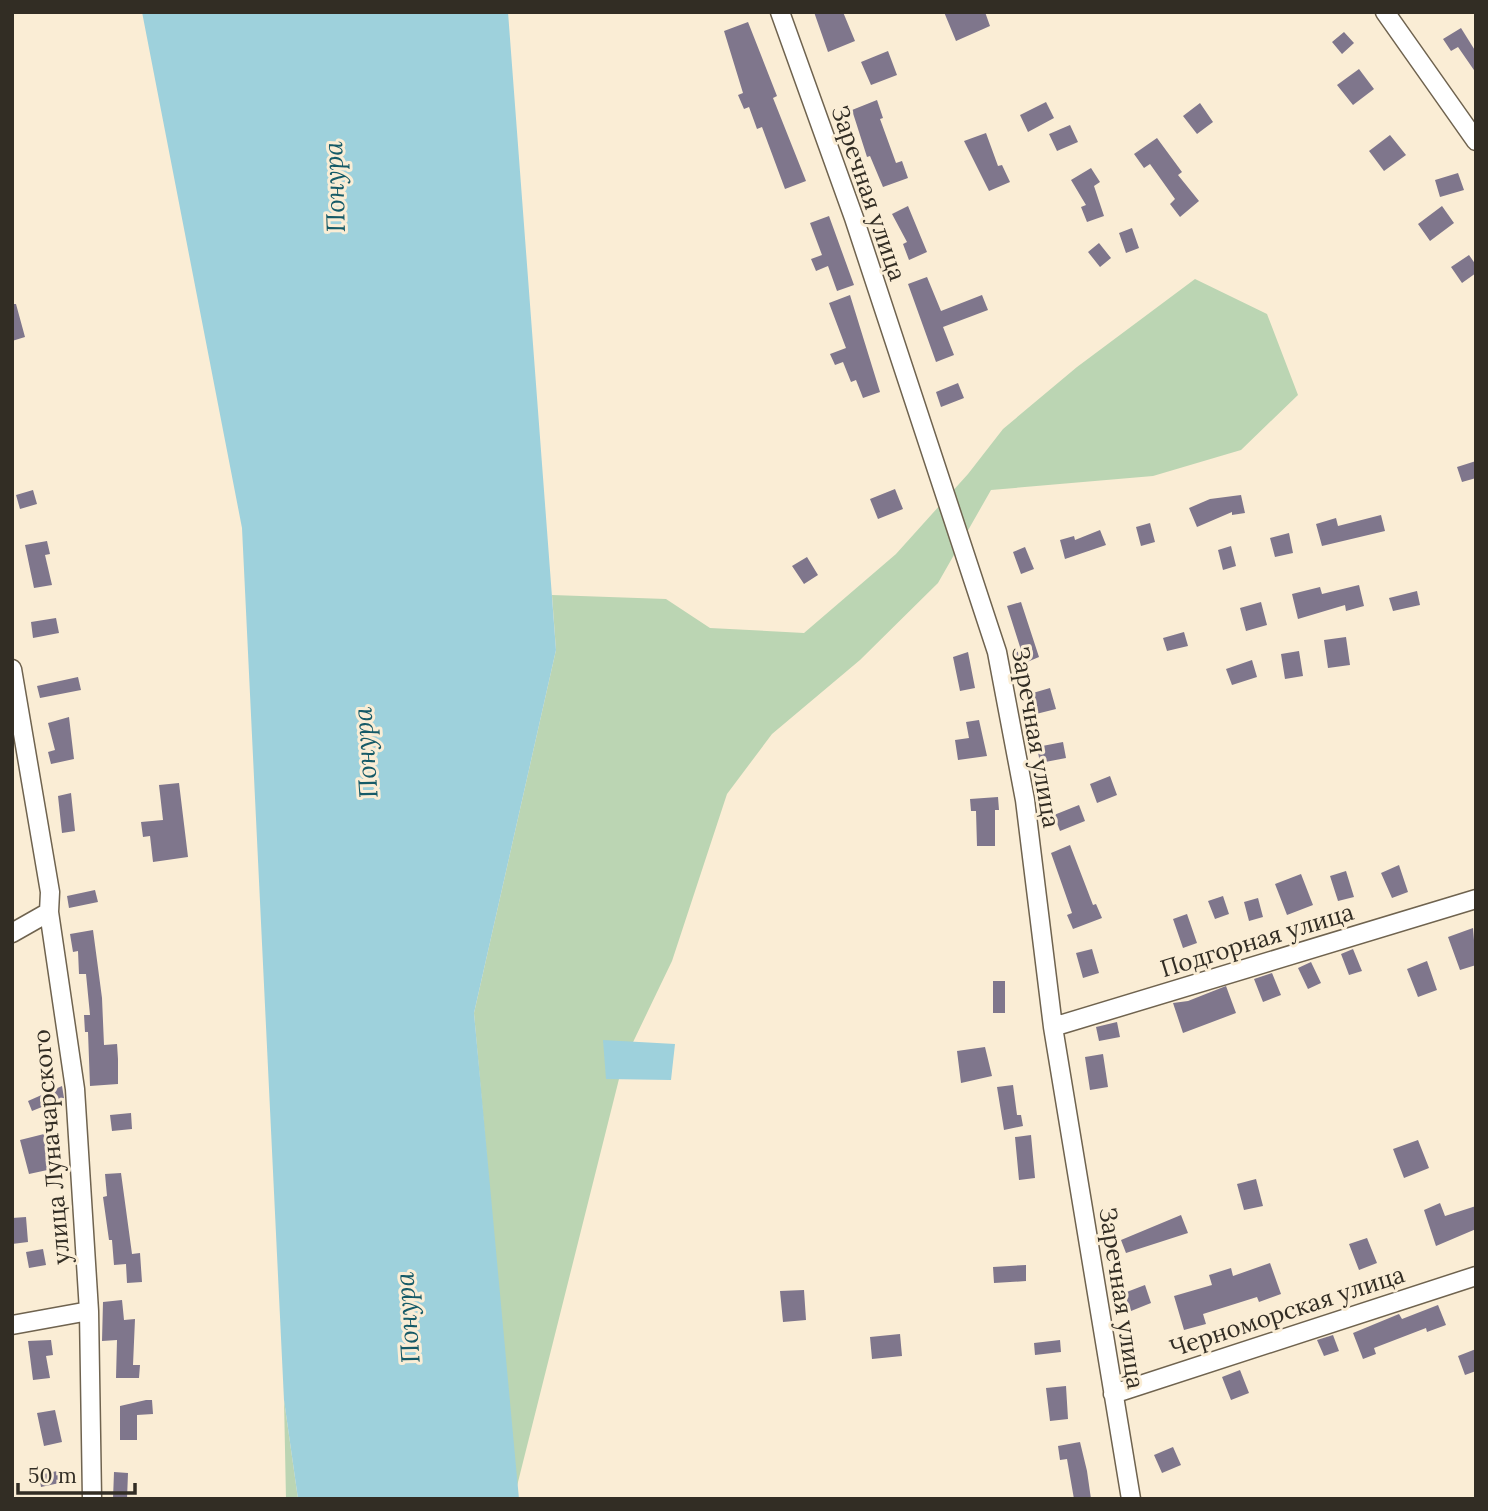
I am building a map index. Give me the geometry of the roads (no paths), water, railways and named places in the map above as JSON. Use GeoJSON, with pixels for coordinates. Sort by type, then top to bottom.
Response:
{"type":"FeatureCollection","features":[{"type":"Feature","properties":{"kind":"street","name":"Заречная улица"},"geometry":{"type":"LineString","coordinates":[[780,12],[853,218],[997,652],[1025,800],[1053,1027],[1130,1499]]}},
{"type":"Feature","properties":{"kind":"street"},"geometry":{"type":"LineString","coordinates":[[1385,12],[1476,141]]}},
{"type":"Feature","properties":{"kind":"street","name":"улица Луначарского"},"geometry":{"type":"LineString","coordinates":[[12,669],[50,892],[49,912],[75,1088],[89,1311],[92,1499]]}},
{"type":"Feature","properties":{"kind":"street","name":"Подгорная улица"},"geometry":{"type":"LineString","coordinates":[[1053,1027],[1476,899]]}},
{"type":"Feature","properties":{"kind":"street"},"geometry":{"type":"LineString","coordinates":[[12,933],[49,912]]}},
{"type":"Feature","properties":{"kind":"street","name":"Черноморская улица"},"geometry":{"type":"LineString","coordinates":[[1113,1394],[1476,1276]]}},
{"type":"Feature","properties":{"kind":"street"},"geometry":{"type":"LineString","coordinates":[[12,1325],[89,1311]]}},
{"type":"Feature","properties":{"kind":"water","name":"Понура"},"geometry":{"type":"Polygon","coordinates":[[[142,12],[508,12],[556,650],[474,1013],[519,1499],[298,1499],[284,1400],[242,528],[142,12]]]}},
{"type":"Feature","properties":{"kind":"water"},"geometry":{"type":"Polygon","coordinates":[[[603,1040],[675,1044],[671,1080],[606,1079],[603,1040]]]}}]}
